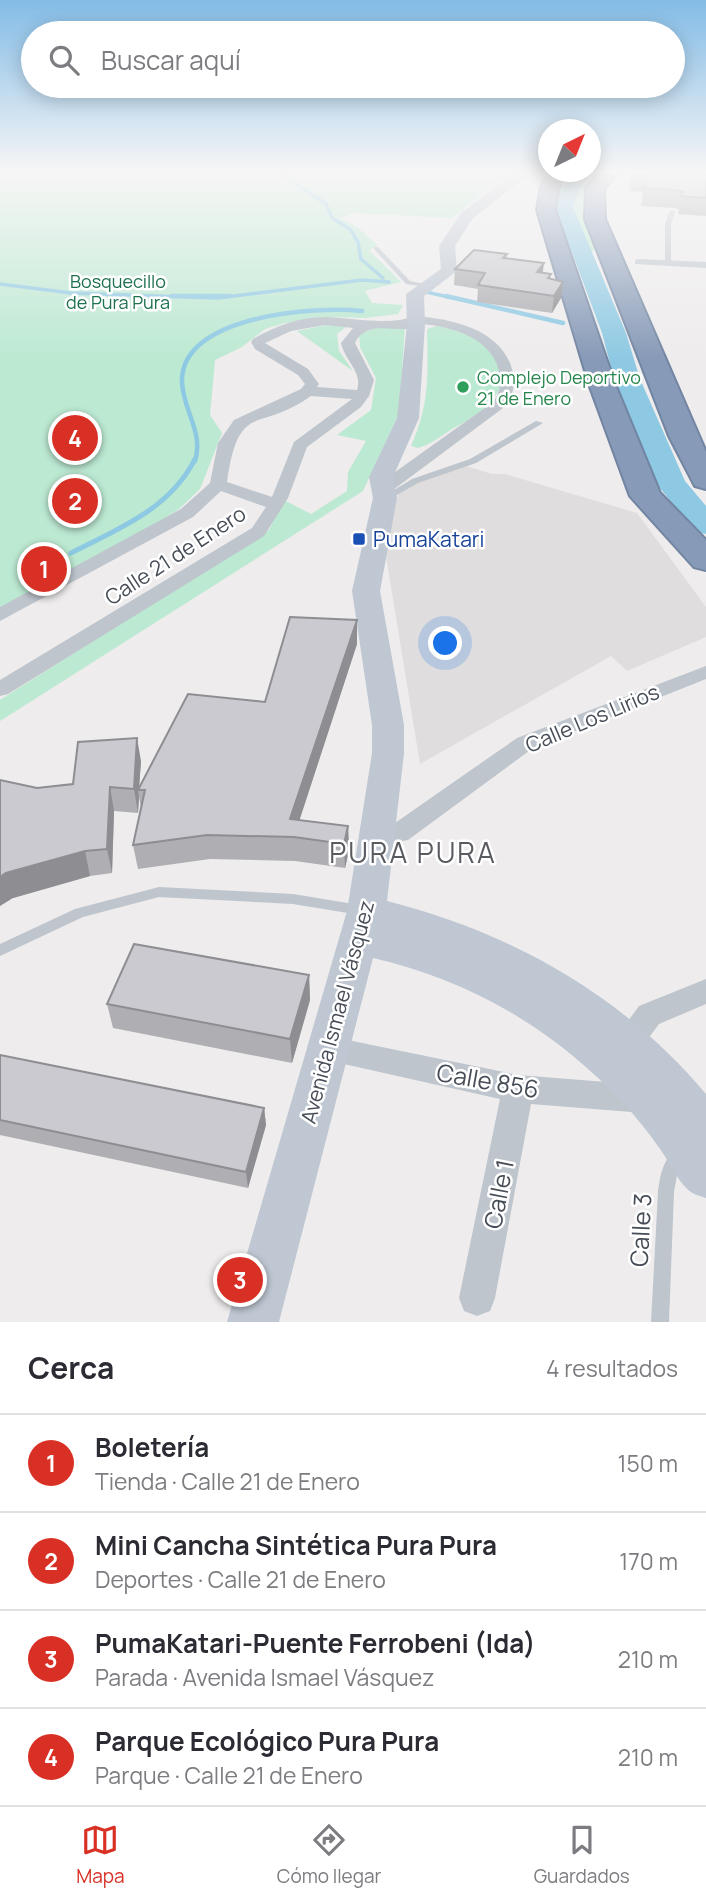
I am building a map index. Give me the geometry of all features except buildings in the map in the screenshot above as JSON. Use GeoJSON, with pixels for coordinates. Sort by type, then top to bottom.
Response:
{"type":"FeatureCollection","features":[{"type":"Feature","properties":{"kind":"highway"},"geometry":{"type":"LineString","coordinates":[[554,235],[602,384],[646,496],[706,560]]}},
{"type":"Feature","properties":{"kind":"highway"},"geometry":{"type":"LineString","coordinates":[[600,235],[682,436],[706,480]]}},
{"type":"Feature","properties":{"kind":"main road","name":"Avenida Ismael Vásquez"},"geometry":{"type":"LineString","coordinates":[[253,1322],[362,925],[379,830],[388,753],[388,725],[366,591],[384,494],[380,477],[408,418],[416,322],[415,294],[449,271],[447,246],[454,235]]}},
{"type":"Feature","properties":{"kind":"main road"},"geometry":{"type":"LineString","coordinates":[[362,925],[412,923],[481,947],[554,986],[651,1063],[701,1151]]}},
{"type":"Feature","properties":{"kind":"main road"},"geometry":{"type":"LineString","coordinates":[[362,925],[496,981],[559,1020],[613,1062],[701,1151]]}},
{"type":"Feature","properties":{"kind":"street"},"geometry":{"type":"LineString","coordinates":[[639,262],[706,265]]}},
{"type":"Feature","properties":{"kind":"street"},"geometry":{"type":"LineString","coordinates":[[305,393],[312,384],[310,378],[258,342],[280,328],[303,322],[328,321],[369,327]]}},
{"type":"Feature","properties":{"kind":"street"},"geometry":{"type":"LineString","coordinates":[[305,393],[361,395],[367,385],[365,374],[348,343],[356,332],[381,324],[416,322],[454,326],[493,346],[501,357],[507,375],[505,394],[501,402],[384,494]]}},
{"type":"Feature","properties":{"kind":"street"},"geometry":{"type":"LineString","coordinates":[[305,393],[348,410]]}},
{"type":"Feature","properties":{"kind":"street","name":"Calle 21 de Enero"},"geometry":{"type":"LineString","coordinates":[[218,485],[232,429],[305,393]]}},
{"type":"Feature","properties":{"kind":"street","name":"Calle 21 de Enero"},"geometry":{"type":"LineString","coordinates":[[0,689],[258,532],[291,474],[298,449],[328,421],[348,410],[361,395]]}},
{"type":"Feature","properties":{"kind":"street"},"geometry":{"type":"LineString","coordinates":[[0,615],[187,513],[218,485],[275,504]]}},
{"type":"Feature","properties":{"kind":"street","name":"Calle Los Lirios"},"geometry":{"type":"LineString","coordinates":[[379,830],[399,832],[525,743],[704,672]]}},
{"type":"Feature","properties":{"kind":"street"},"geometry":{"type":"LineString","coordinates":[[627,1043],[649,1015],[706,991]]}},
{"type":"Feature","properties":{"kind":"street","name":"Calle 856"},"geometry":{"type":"LineString","coordinates":[[328,1049],[518,1088],[650,1100]]}},
{"type":"Feature","properties":{"kind":"street","name":"Calle 1"},"geometry":{"type":"LineString","coordinates":[[477,1298],[518,1088]]}},
{"type":"Feature","properties":{"kind":"lane"},"geometry":{"type":"LineString","coordinates":[[667,235],[668,263]]}},
{"type":"Feature","properties":{"kind":"lane"},"geometry":{"type":"LineString","coordinates":[[376,247],[408,284],[427,286]]}},
{"type":"Feature","properties":{"kind":"lane"},"geometry":{"type":"LineString","coordinates":[[384,494],[473,461],[539,423]]}},
{"type":"Feature","properties":{"kind":"lane"},"geometry":{"type":"LineString","coordinates":[[0,950],[80,913],[159,892],[293,899],[362,925]]}},
{"type":"Feature","properties":{"kind":"lane","name":"Calle 3"},"geometry":{"type":"LineString","coordinates":[[660,1322],[666,1192],[673,1163],[701,1151]]}},
{"type":"Feature","properties":{"kind":"shaded area"},"geometry":{"type":"Polygon","coordinates":[[[466,466],[492,474],[505,474],[637,513],[706,607],[706,637],[627,671],[611,656],[420,764],[385,550],[398,494],[418,482],[466,466]]]}},
{"type":"Feature","properties":{"kind":"green space","name":"Bosquecillo de Pura Pura"},"geometry":{"type":"Polygon","coordinates":[[[0,235],[366,235],[378,245],[369,250],[401,282],[365,291],[372,303],[403,305],[398,314],[365,318],[328,317],[285,323],[265,329],[242,347],[215,360],[210,415],[222,433],[200,489],[179,509],[151,527],[0,608],[0,235]]]}},
{"type":"Feature","properties":{"kind":"green space"},"geometry":{"type":"Polygon","coordinates":[[[562,235],[573,235],[579,251],[567,250],[562,235]]]}},
{"type":"Feature","properties":{"kind":"green space"},"geometry":{"type":"Polygon","coordinates":[[[583,235],[591,235],[597,251],[589,251],[583,235]]]}},
{"type":"Feature","properties":{"kind":"green space"},"geometry":{"type":"Polygon","coordinates":[[[331,324],[350,324],[337,334],[339,351],[353,371],[297,331],[331,324]]]}},
{"type":"Feature","properties":{"kind":"green space"},"geometry":{"type":"Polygon","coordinates":[[[405,326],[399,413],[363,491],[0,721],[0,700],[269,530],[284,500],[311,514],[347,491],[348,472],[366,441],[337,435],[371,410],[376,378],[360,347],[359,334],[378,327],[405,326]]]}},
{"type":"Feature","properties":{"kind":"green space","name":"Complejo Deportivo 21 de Enero"},"geometry":{"type":"Polygon","coordinates":[[[437,326],[470,336],[490,349],[501,368],[502,380],[495,396],[482,409],[467,421],[418,448],[411,446],[425,402],[427,329],[437,326]]]}},
{"type":"Feature","properties":{"kind":"waterway"},"geometry":{"type":"LineString","coordinates":[[354,235],[358,242],[361,259],[383,278]]}},
{"type":"Feature","properties":{"kind":"waterway"},"geometry":{"type":"LineString","coordinates":[[575,235],[614,333],[627,379],[671,483],[706,525]]}},
{"type":"Feature","properties":{"kind":"waterway"},"geometry":{"type":"LineString","coordinates":[[0,284],[71,293],[217,298],[362,280],[389,282]]}},
{"type":"Feature","properties":{"kind":"waterway"},"geometry":{"type":"LineString","coordinates":[[426,292],[453,298]]}},
{"type":"Feature","properties":{"kind":"waterway"},"geometry":{"type":"LineString","coordinates":[[172,296],[230,296]]}},
{"type":"Feature","properties":{"kind":"waterway"},"geometry":{"type":"LineString","coordinates":[[446,296],[563,323]]}},
{"type":"Feature","properties":{"kind":"waterway"},"geometry":{"type":"LineString","coordinates":[[195,461],[197,440],[182,382],[187,360],[203,342],[226,329],[284,314],[362,311]]}},
{"type":"Feature","properties":{"kind":"waterway"},"geometry":{"type":"LineString","coordinates":[[71,553],[124,526],[157,504],[172,491],[195,459]]}},
{"type":"Feature","properties":{"kind":"place","name":"Complejo Deportivo 21 de Enero"},"geometry":{"type":"Point","coordinates":[463,387]}},
{"type":"Feature","properties":{"kind":"place","name":"Parque Ecológico Pura Pura"},"geometry":{"type":"Point","coordinates":[75,438]}},
{"type":"Feature","properties":{"kind":"place","name":"Mini Cancha Sintética Pura Pura"},"geometry":{"type":"Point","coordinates":[75,501]}},
{"type":"Feature","properties":{"kind":"place","name":"PumaKatari"},"geometry":{"type":"Point","coordinates":[359,539]}},
{"type":"Feature","properties":{"kind":"place","name":"Boletería"},"geometry":{"type":"Point","coordinates":[44,569]}},
{"type":"Feature","properties":{"kind":"place","name":"PumaKatari-Puente Ferrobeni (Ida)"},"geometry":{"type":"Point","coordinates":[240,1280]}},
{"type":"Feature","properties":{"kind":"district","name":"PURA PURA"},"geometry":{"type":"Point","coordinates":[413,852]}}]}
